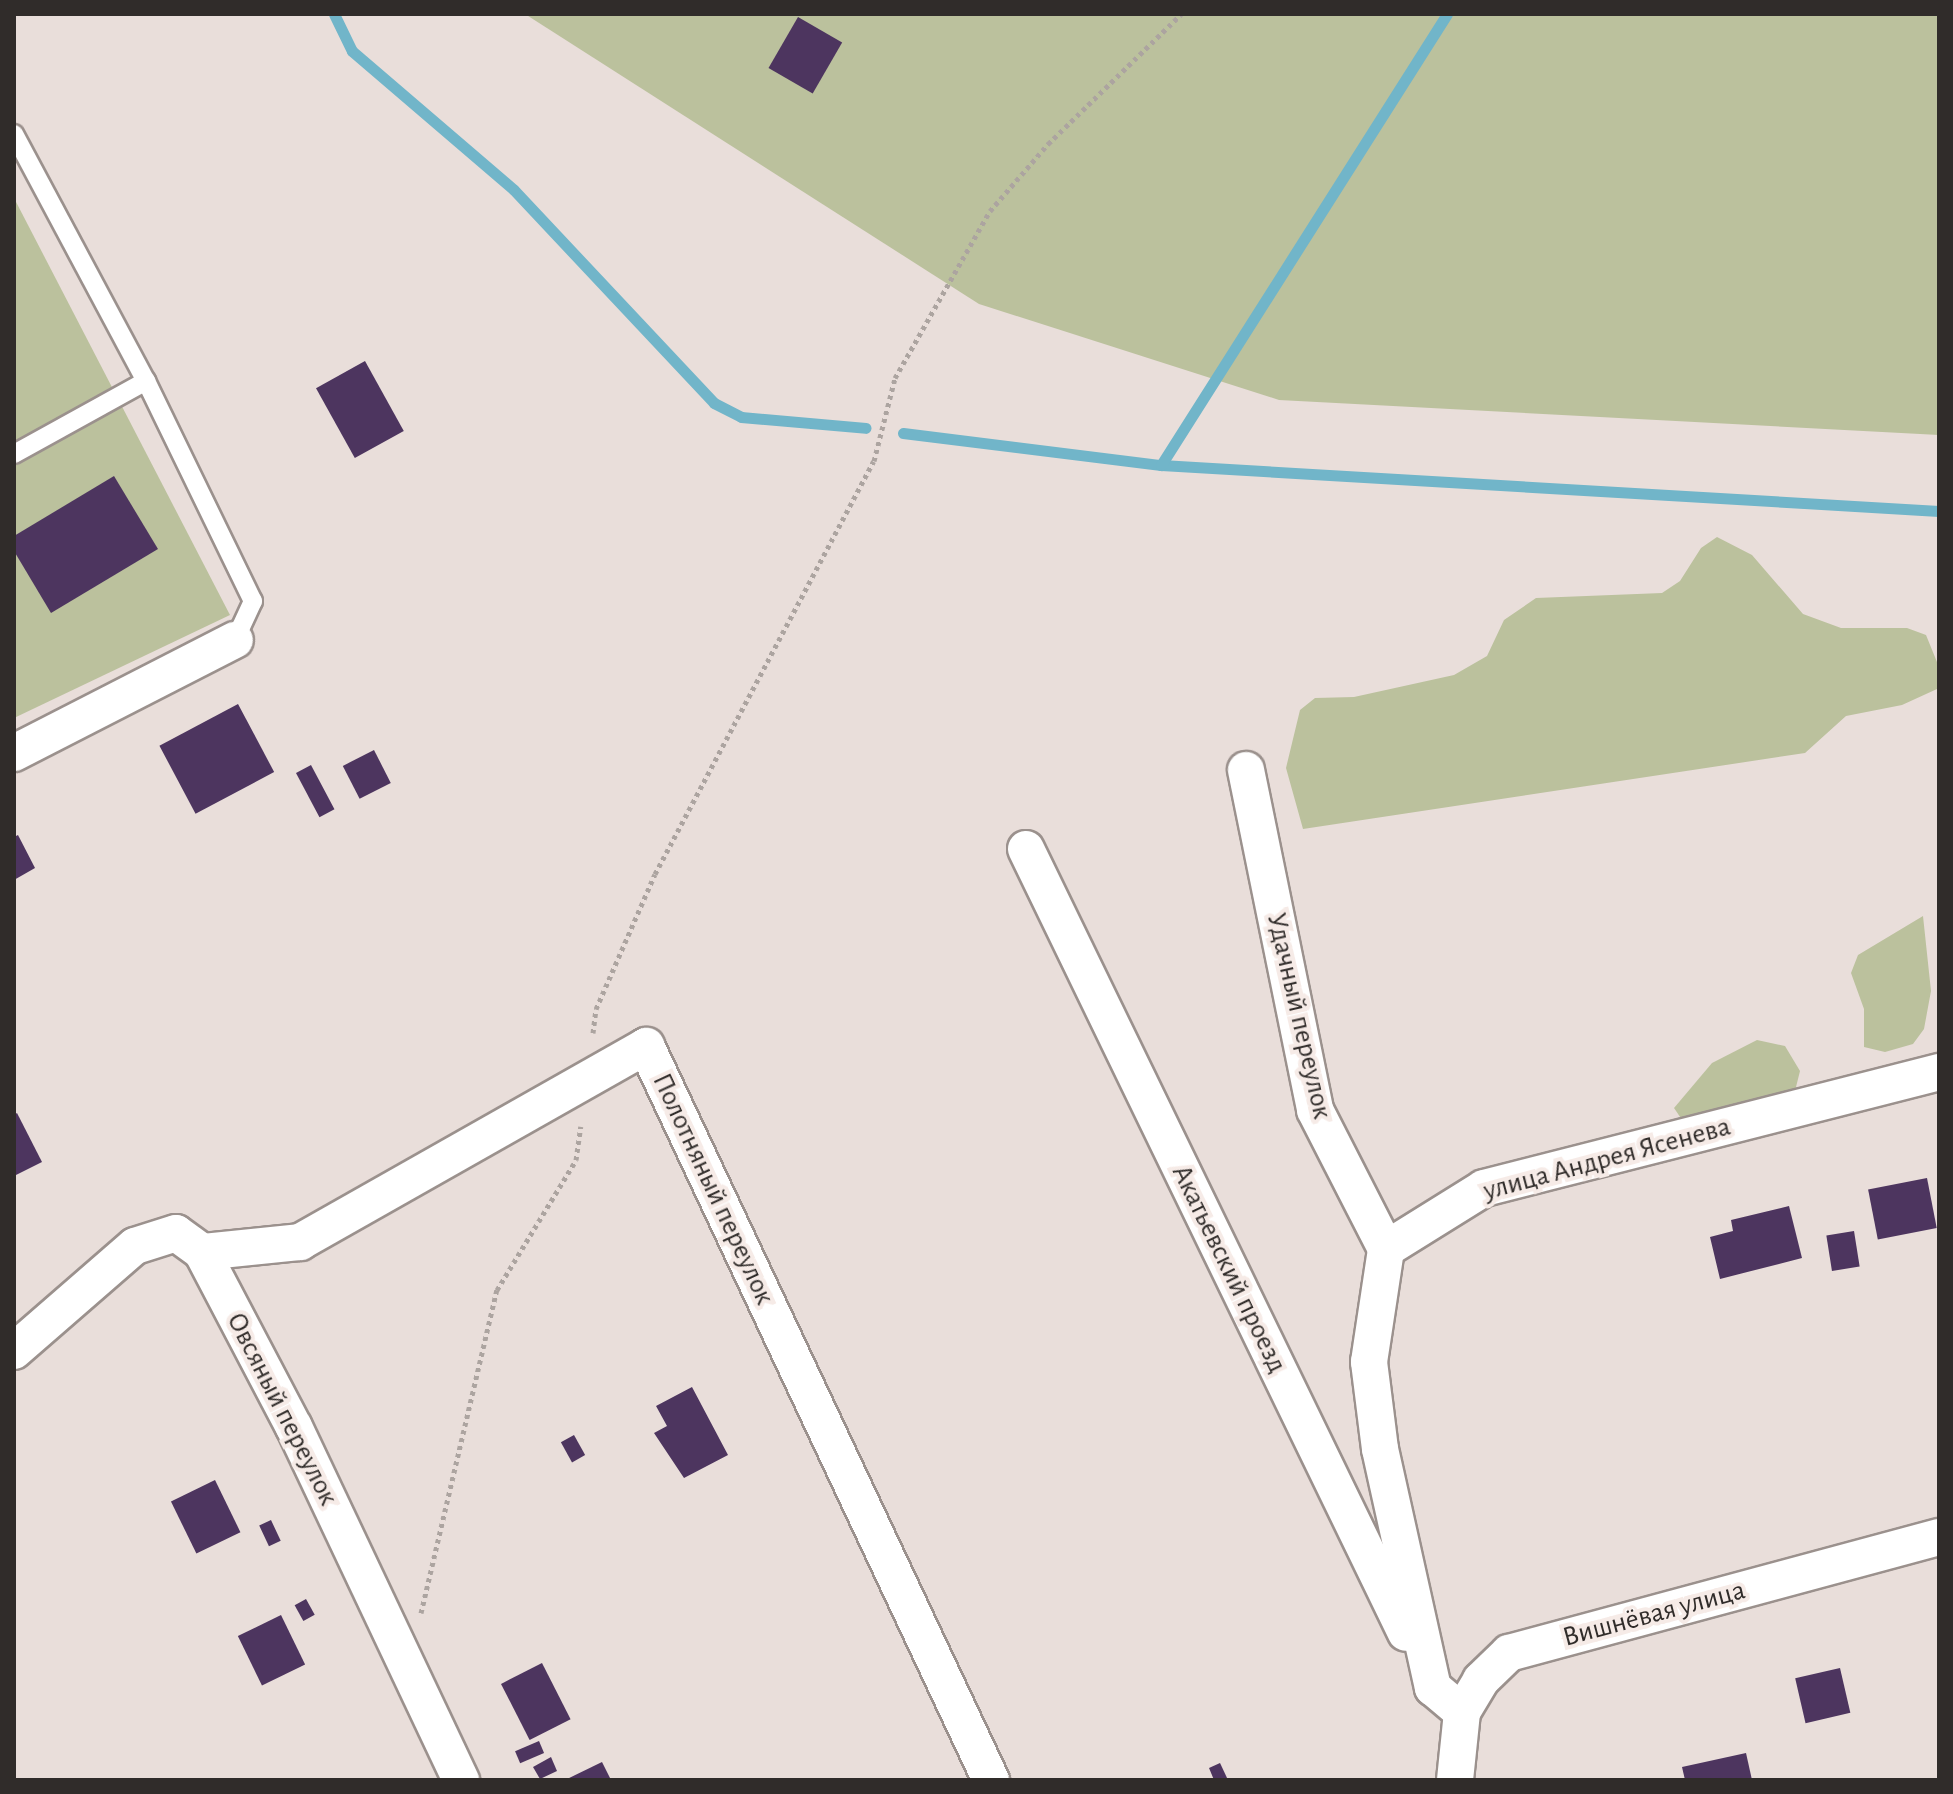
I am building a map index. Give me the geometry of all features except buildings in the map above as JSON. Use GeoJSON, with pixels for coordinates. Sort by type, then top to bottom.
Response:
{"type":"FeatureCollection","features":[{"type":"Feature","properties":{"kind":"street"},"geometry":{"type":"LineString","coordinates":[[14,753],[235,640]]}},
{"type":"Feature","properties":{"kind":"street","name":"Удачный переулок"},"geometry":{"type":"LineString","coordinates":[[1246,770],[1315,1110],[1386,1249]]}},
{"type":"Feature","properties":{"kind":"street","name":"Акатьевский проезд"},"geometry":{"type":"LineString","coordinates":[[1026,849],[1433,1688]]}},
{"type":"Feature","properties":{"kind":"street","name":"Полотняный переулок"},"geometry":{"type":"LineString","coordinates":[[202,1252],[300,1242],[646,1046],[991,1780]]}},
{"type":"Feature","properties":{"kind":"street","name":"улица Андрея Ясенева"},"geometry":{"type":"LineString","coordinates":[[1386,1249],[1484,1188],[1939,1072]]}},
{"type":"Feature","properties":{"kind":"street"},"geometry":{"type":"LineString","coordinates":[[14,1351],[135,1246],[176,1233],[202,1252]]}},
{"type":"Feature","properties":{"kind":"street"},"geometry":{"type":"LineString","coordinates":[[1386,1249],[1369,1362],[1380,1449],[1433,1688],[1462,1712]]}},
{"type":"Feature","properties":{"kind":"street","name":"Овсяный переулок"},"geometry":{"type":"LineString","coordinates":[[202,1252],[294,1427],[461,1780]]}},
{"type":"Feature","properties":{"kind":"street","name":"Вишнёвая улица"},"geometry":{"type":"LineString","coordinates":[[1455,1780],[1462,1712],[1481,1680],[1509,1653],[1939,1537]]}},
{"type":"Feature","properties":{"kind":"lane"},"geometry":{"type":"LineString","coordinates":[[14,134],[146,381],[253,601],[235,640]]}},
{"type":"Feature","properties":{"kind":"lane"},"geometry":{"type":"LineString","coordinates":[[14,454],[146,381]]}},
{"type":"Feature","properties":{"kind":"path"},"geometry":{"type":"LineString","coordinates":[[844,515],[874,461],[895,378],[990,211],[1048,144],[1181,14]]}},
{"type":"Feature","properties":{"kind":"green space"},"geometry":{"type":"Polygon","coordinates":[[[525,14],[1939,14],[1939,435],[1279,400],[979,304],[525,14]]]}},
{"type":"Feature","properties":{"kind":"green space"},"geometry":{"type":"Polygon","coordinates":[[[14,198],[230,615],[14,718],[14,198]]]}},
{"type":"Feature","properties":{"kind":"green space"},"geometry":{"type":"Polygon","coordinates":[[[1717,537],[1752,555],[1803,614],[1841,628],[1907,628],[1926,635],[1939,667],[1937,689],[1902,705],[1846,716],[1805,753],[1303,829],[1286,768],[1300,710],[1315,698],[1354,697],[1454,675],[1487,656],[1504,620],[1536,598],[1662,593],[1680,581],[1701,548],[1717,537]]]}},
{"type":"Feature","properties":{"kind":"green space"},"geometry":{"type":"Polygon","coordinates":[[[1923,916],[1931,991],[1924,1029],[1913,1044],[1885,1052],[1864,1047],[1864,1009],[1851,973],[1858,955],[1923,916]]]}},
{"type":"Feature","properties":{"kind":"green space"},"geometry":{"type":"Polygon","coordinates":[[[1757,1040],[1785,1046],[1800,1071],[1795,1091],[1689,1130],[1674,1108],[1712,1063],[1757,1040]]]}},
{"type":"Feature","properties":{"kind":"waterway"},"geometry":{"type":"LineString","coordinates":[[334,14],[352,51],[514,190],[714,403],[741,417],[866,428]]}},
{"type":"Feature","properties":{"kind":"waterway"},"geometry":{"type":"LineString","coordinates":[[1161,465],[1447,14]]}},
{"type":"Feature","properties":{"kind":"waterway"},"geometry":{"type":"LineString","coordinates":[[903,433],[1161,465],[1939,511]]}}]}
